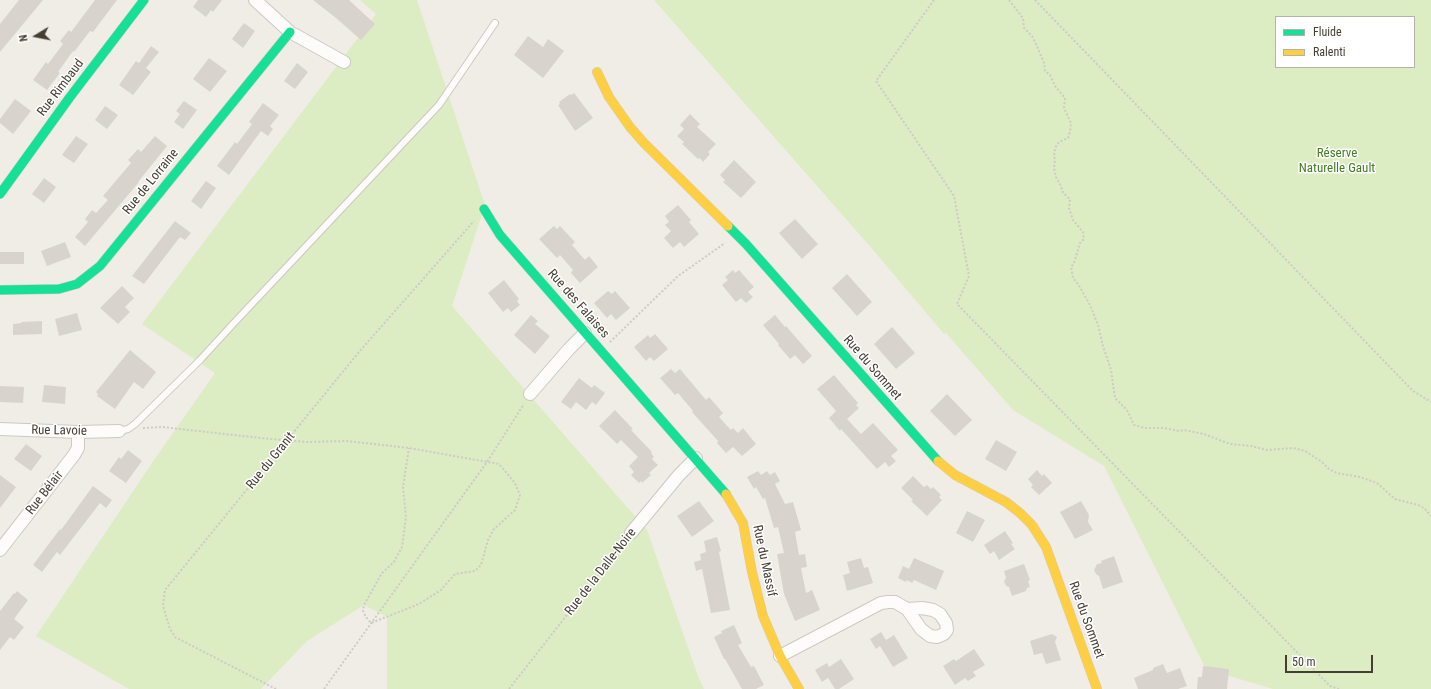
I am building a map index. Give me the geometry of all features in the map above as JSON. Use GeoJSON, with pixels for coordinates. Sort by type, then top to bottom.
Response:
{"type":"FeatureCollection","features":[{"type":"Feature","properties":{"kind":"street","name":"Rue Rimbaud"},"geometry":{"type":"LineString","coordinates":[[0,194],[70,97],[144,0]]}},
{"type":"Feature","properties":{"kind":"street"},"geometry":{"type":"LineString","coordinates":[[255,0],[290,32],[344,62]]}},
{"type":"Feature","properties":{"kind":"street","name":"Rue de Lorraine"},"geometry":{"type":"LineString","coordinates":[[0,290],[59,289],[76,284],[100,266],[290,32]]}},
{"type":"Feature","properties":{"kind":"street","name":"Rue du Sommet"},"geometry":{"type":"LineString","coordinates":[[597,72],[609,97],[630,127],[644,143],[746,244],[933,457],[956,475],[1010,504],[1032,525],[1042,540],[1047,552],[1097,689]]}},
{"type":"Feature","properties":{"kind":"street","name":"Rue des Falaises"},"geometry":{"type":"LineString","coordinates":[[484,209],[500,235],[656,413]]}},
{"type":"Feature","properties":{"kind":"street"},"geometry":{"type":"LineString","coordinates":[[530,394],[585,333]]}},
{"type":"Feature","properties":{"kind":"street","name":"Rue du Massif"},"geometry":{"type":"LineString","coordinates":[[656,413],[722,488],[732,502],[746,534],[757,594],[763,616],[780,656],[799,689]]}},
{"type":"Feature","properties":{"kind":"street","name":"Rue Lavoie"},"geometry":{"type":"LineString","coordinates":[[0,429],[78,432],[123,430]]}},
{"type":"Feature","properties":{"kind":"street","name":"Rue Bélair"},"geometry":{"type":"LineString","coordinates":[[0,550],[74,455],[78,448],[78,432]]}},
{"type":"Feature","properties":{"kind":"street","name":"Rue de la Dalle-Noire"},"geometry":{"type":"LineString","coordinates":[[631,533],[679,475],[696,458]]}},
{"type":"Feature","properties":{"kind":"street"},"geometry":{"type":"LineString","coordinates":[[780,656],[881,603],[895,602],[906,609]]}},
{"type":"Feature","properties":{"kind":"lane"},"geometry":{"type":"LineString","coordinates":[[123,430],[135,424],[148,413],[200,360],[439,105],[495,23]]}},
{"type":"Feature","properties":{"kind":"path"},"geometry":{"type":"LineString","coordinates":[[934,0],[876,81],[954,196],[969,276],[958,304],[1330,686],[1339,689]]}},
{"type":"Feature","properties":{"kind":"path"},"geometry":{"type":"LineString","coordinates":[[1009,0],[1023,18],[1024,28],[1032,36],[1036,44],[1044,63],[1045,71],[1050,75],[1055,86],[1065,98],[1064,108],[1071,123],[1071,128],[1068,138],[1059,142],[1055,148],[1054,168],[1056,177],[1062,186],[1063,193],[1070,200],[1069,208],[1073,220],[1083,232],[1084,239],[1080,243],[1074,263],[1071,267],[1073,278],[1090,305],[1098,325],[1109,363],[1115,398],[1127,410],[1134,425],[1144,428],[1164,428],[1179,431],[1184,430],[1204,434],[1230,444],[1251,446],[1267,450],[1298,448],[1305,451],[1322,462],[1329,469],[1337,473],[1360,477],[1378,483],[1395,499],[1418,505],[1424,508],[1431,516]]}},
{"type":"Feature","properties":{"kind":"path"},"geometry":{"type":"LineString","coordinates":[[1035,0],[1412,391],[1431,402]]}},
{"type":"Feature","properties":{"kind":"path","name":"Rue du Granit"},"geometry":{"type":"LineString","coordinates":[[276,689],[175,637],[170,629],[163,606],[166,590],[359,352],[484,209]]}},
{"type":"Feature","properties":{"kind":"path"},"geometry":{"type":"LineString","coordinates":[[601,351],[678,276],[729,240]]}},
{"type":"Feature","properties":{"kind":"path"},"geometry":{"type":"LineString","coordinates":[[324,689],[487,462],[530,394]]}},
{"type":"Feature","properties":{"kind":"path"},"geometry":{"type":"LineString","coordinates":[[123,430],[162,427],[288,440],[346,441],[409,448],[499,464],[515,483],[520,496],[515,510],[494,529],[488,540],[481,565],[475,571],[455,574],[441,590],[419,604],[371,623]]}},
{"type":"Feature","properties":{"kind":"path"},"geometry":{"type":"LineString","coordinates":[[371,623],[363,611],[364,605],[382,572],[394,562],[402,547],[406,517],[403,488],[409,448]]}},
{"type":"Feature","properties":{"kind":"path","name":"Rue de la Dalle-Noire"},"geometry":{"type":"LineString","coordinates":[[509,689],[631,533]]}},
{"type":"Feature","properties":{"kind":"green space"},"geometry":{"type":"Polygon","coordinates":[[[360,0],[417,0],[485,205],[452,306],[647,530],[698,676],[704,689],[387,689],[387,617],[364,605],[307,641],[261,689],[129,689],[36,636],[154,460],[215,373],[142,324],[376,14],[360,0]]]}},
{"type":"Feature","properties":{"kind":"green space","name":"Réserve Naturelle Gault"},"geometry":{"type":"Polygon","coordinates":[[[654,0],[1431,0],[1431,689],[1273,689],[1206,669],[1104,466],[1013,410],[946,333],[944,334],[874,251],[654,0]]]}},
{"type":"Feature","properties":{"kind":"building"},"geometry":{"type":"Polygon","coordinates":[[[19,0],[43,0],[0,52],[0,24],[19,0]]]}},
{"type":"Feature","properties":{"kind":"building"},"geometry":{"type":"Polygon","coordinates":[[[95,0],[117,0],[93,32],[90,31],[74,52],[73,51],[58,72],[60,73],[47,90],[33,80],[46,62],[48,64],[63,44],[60,41],[69,30],[71,32],[95,0]]]}},
{"type":"Feature","properties":{"kind":"building"},"geometry":{"type":"Polygon","coordinates":[[[198,0],[222,0],[213,12],[211,10],[206,17],[193,7],[198,0]]]}},
{"type":"Feature","properties":{"kind":"building"},"geometry":{"type":"Polygon","coordinates":[[[313,0],[349,0],[375,24],[361,40],[313,0]]]}},
{"type":"Feature","properties":{"kind":"building"},"geometry":{"type":"Polygon","coordinates":[[[244,23],[255,31],[243,48],[232,39],[244,23]]]}},
{"type":"Feature","properties":{"kind":"building"},"geometry":{"type":"Polygon","coordinates":[[[528,36],[543,47],[548,39],[564,51],[543,78],[514,55],[528,36]]]}},
{"type":"Feature","properties":{"kind":"building"},"geometry":{"type":"Polygon","coordinates":[[[151,46],[159,52],[146,68],[151,72],[133,95],[119,85],[136,61],[139,63],[151,46]]]}},
{"type":"Feature","properties":{"kind":"building"},"geometry":{"type":"Polygon","coordinates":[[[209,58],[227,71],[210,92],[193,79],[209,58]]]}},
{"type":"Feature","properties":{"kind":"building"},"geometry":{"type":"Polygon","coordinates":[[[297,63],[308,72],[295,89],[284,81],[297,63]]]}},
{"type":"Feature","properties":{"kind":"building"},"geometry":{"type":"Polygon","coordinates":[[[574,93],[593,118],[575,131],[558,105],[560,104],[559,102],[570,94],[571,95],[574,93]]]}},
{"type":"Feature","properties":{"kind":"building"},"geometry":{"type":"Polygon","coordinates":[[[15,99],[31,111],[13,134],[0,123],[0,119],[15,99]]]}},
{"type":"Feature","properties":{"kind":"building"},"geometry":{"type":"Polygon","coordinates":[[[184,101],[197,110],[183,129],[174,122],[180,114],[176,111],[184,101]]]}},
{"type":"Feature","properties":{"kind":"building"},"geometry":{"type":"Polygon","coordinates":[[[263,103],[279,115],[270,126],[273,129],[268,136],[261,131],[229,175],[217,166],[235,142],[237,144],[252,124],[249,122],[263,103]]]}},
{"type":"Feature","properties":{"kind":"building"},"geometry":{"type":"Polygon","coordinates":[[[105,106],[118,115],[107,129],[95,120],[105,106]]]}},
{"type":"Feature","properties":{"kind":"building"},"geometry":{"type":"Polygon","coordinates":[[[690,114],[700,124],[697,127],[716,144],[708,152],[710,154],[703,162],[682,144],[684,142],[677,136],[684,129],[680,125],[690,114]]]}},
{"type":"Feature","properties":{"kind":"building"},"geometry":{"type":"Polygon","coordinates":[[[76,136],[88,144],[74,163],[62,155],[76,136]]]}},
{"type":"Feature","properties":{"kind":"building"},"geometry":{"type":"Polygon","coordinates":[[[155,136],[167,146],[85,246],[75,237],[88,222],[85,219],[92,210],[96,213],[108,200],[103,196],[131,163],[128,160],[138,149],[141,152],[155,136]]]}},
{"type":"Feature","properties":{"kind":"building"},"geometry":{"type":"Polygon","coordinates":[[[734,160],[756,182],[741,198],[723,182],[725,180],[720,175],[734,160]]]}},
{"type":"Feature","properties":{"kind":"building"},"geometry":{"type":"Polygon","coordinates":[[[44,178],[56,187],[44,203],[32,194],[44,178]]]}},
{"type":"Feature","properties":{"kind":"building"},"geometry":{"type":"Polygon","coordinates":[[[206,181],[216,188],[201,209],[191,201],[206,181]]]}},
{"type":"Feature","properties":{"kind":"building"},"geometry":{"type":"Polygon","coordinates":[[[678,205],[691,220],[689,222],[699,234],[684,247],[680,242],[673,248],[664,238],[671,231],[665,225],[669,222],[665,216],[678,205]]]}},
{"type":"Feature","properties":{"kind":"building"},"geometry":{"type":"Polygon","coordinates":[[[795,219],[818,244],[802,259],[779,233],[795,219]]]}},
{"type":"Feature","properties":{"kind":"building"},"geometry":{"type":"Polygon","coordinates":[[[175,221],[191,233],[185,240],[180,237],[144,284],[132,276],[175,221]]]}},
{"type":"Feature","properties":{"kind":"building"},"geometry":{"type":"Polygon","coordinates":[[[554,226],[557,229],[560,226],[575,242],[572,245],[585,260],[589,256],[598,267],[580,283],[571,273],[573,270],[560,255],[557,258],[539,239],[554,226]]]}},
{"type":"Feature","properties":{"kind":"building"},"geometry":{"type":"Polygon","coordinates":[[[65,242],[71,257],[47,266],[41,251],[65,242]]]}},
{"type":"Feature","properties":{"kind":"building"},"geometry":{"type":"Polygon","coordinates":[[[0,252],[24,252],[24,264],[0,264],[0,252]]]}},
{"type":"Feature","properties":{"kind":"building"},"geometry":{"type":"Polygon","coordinates":[[[733,270],[735,273],[739,270],[754,287],[748,292],[753,297],[746,303],[741,298],[736,302],[722,285],[728,280],[725,277],[733,270]]]}},
{"type":"Feature","properties":{"kind":"building"},"geometry":{"type":"Polygon","coordinates":[[[847,274],[872,302],[857,316],[832,288],[847,274]]]}},
{"type":"Feature","properties":{"kind":"building"},"geometry":{"type":"Polygon","coordinates":[[[504,280],[519,299],[517,301],[520,305],[511,312],[508,308],[503,312],[488,293],[504,280]]]}},
{"type":"Feature","properties":{"kind":"building"},"geometry":{"type":"Polygon","coordinates":[[[122,286],[134,298],[125,307],[130,312],[118,324],[100,308],[122,286]]]}},
{"type":"Feature","properties":{"kind":"building"},"geometry":{"type":"Polygon","coordinates":[[[608,291],[612,294],[615,291],[630,308],[616,320],[611,314],[607,318],[594,303],[608,291]]]}},
{"type":"Feature","properties":{"kind":"building"},"geometry":{"type":"Polygon","coordinates":[[[77,313],[82,330],[59,336],[55,319],[77,313]]]}},
{"type":"Feature","properties":{"kind":"building"},"geometry":{"type":"Polygon","coordinates":[[[531,315],[538,321],[535,324],[550,336],[535,354],[514,335],[531,315]]]}},
{"type":"Feature","properties":{"kind":"building"},"geometry":{"type":"Polygon","coordinates":[[[775,315],[812,356],[803,364],[795,355],[790,359],[763,325],[775,315]]]}},
{"type":"Feature","properties":{"kind":"building"},"geometry":{"type":"Polygon","coordinates":[[[42,321],[42,334],[13,335],[13,324],[42,321]]]}},
{"type":"Feature","properties":{"kind":"building"},"geometry":{"type":"Polygon","coordinates":[[[892,327],[915,353],[896,369],[874,344],[892,327]]]}},
{"type":"Feature","properties":{"kind":"building"},"geometry":{"type":"Polygon","coordinates":[[[655,334],[668,349],[654,361],[650,357],[646,361],[634,347],[648,335],[650,338],[655,334]]]}},
{"type":"Feature","properties":{"kind":"building"},"geometry":{"type":"Polygon","coordinates":[[[130,350],[156,372],[143,389],[134,382],[115,409],[97,396],[98,394],[96,392],[130,350]]]}},
{"type":"Feature","properties":{"kind":"building"},"geometry":{"type":"Polygon","coordinates":[[[671,369],[675,373],[680,369],[706,400],[709,397],[723,413],[719,417],[731,430],[733,428],[738,433],[743,428],[756,444],[742,456],[733,447],[726,453],[717,443],[718,441],[692,412],[693,411],[678,393],[675,395],[660,378],[671,369]]]}},
{"type":"Feature","properties":{"kind":"building"},"geometry":{"type":"Polygon","coordinates":[[[834,375],[858,403],[856,405],[859,408],[847,419],[861,434],[873,423],[898,450],[891,456],[896,461],[889,467],[885,462],[877,469],[829,418],[836,411],[817,389],[834,375]]]}},
{"type":"Feature","properties":{"kind":"building"},"geometry":{"type":"Polygon","coordinates":[[[579,378],[592,388],[594,385],[605,393],[596,405],[592,402],[586,410],[576,402],[571,409],[561,402],[579,378]]]}},
{"type":"Feature","properties":{"kind":"building"},"geometry":{"type":"Polygon","coordinates":[[[44,385],[66,387],[65,404],[42,402],[44,385]]]}},
{"type":"Feature","properties":{"kind":"building"},"geometry":{"type":"Polygon","coordinates":[[[0,386],[24,387],[23,403],[0,402],[0,386]]]}},
{"type":"Feature","properties":{"kind":"building"},"geometry":{"type":"Polygon","coordinates":[[[947,394],[972,420],[955,436],[930,411],[947,394]]]}},
{"type":"Feature","properties":{"kind":"building"},"geometry":{"type":"Polygon","coordinates":[[[615,410],[633,429],[631,430],[652,452],[651,453],[654,457],[652,459],[658,465],[649,473],[651,475],[642,483],[641,481],[639,483],[631,475],[634,472],[629,466],[638,457],[621,440],[617,444],[599,426],[615,410]]]}},
{"type":"Feature","properties":{"kind":"building"},"geometry":{"type":"Polygon","coordinates":[[[996,440],[1017,452],[1006,471],[985,459],[996,440]]]}},
{"type":"Feature","properties":{"kind":"building"},"geometry":{"type":"Polygon","coordinates":[[[26,444],[42,456],[31,471],[14,459],[26,444]]]}},
{"type":"Feature","properties":{"kind":"building"},"geometry":{"type":"Polygon","coordinates":[[[128,450],[142,461],[126,483],[109,471],[119,457],[121,459],[128,450]]]}},
{"type":"Feature","properties":{"kind":"building"},"geometry":{"type":"Polygon","coordinates":[[[1037,470],[1042,476],[1044,474],[1052,483],[1039,495],[1031,487],[1033,485],[1028,479],[1037,470]]]}},
{"type":"Feature","properties":{"kind":"building"},"geometry":{"type":"Polygon","coordinates":[[[758,471],[761,475],[767,471],[770,475],[775,472],[780,481],[775,484],[785,504],[793,502],[801,530],[795,532],[799,555],[805,554],[807,567],[801,568],[806,593],[812,590],[820,610],[795,621],[784,594],[777,554],[784,553],[778,527],[774,528],[765,498],[763,499],[756,487],[754,489],[747,477],[758,471]]]}},
{"type":"Feature","properties":{"kind":"building"},"geometry":{"type":"Polygon","coordinates":[[[0,475],[16,487],[0,508],[0,475]]]}},
{"type":"Feature","properties":{"kind":"building"},"geometry":{"type":"Polygon","coordinates":[[[913,476],[924,487],[927,485],[931,489],[933,487],[941,495],[939,497],[942,500],[927,516],[911,501],[913,500],[901,488],[913,476]]]}},
{"type":"Feature","properties":{"kind":"building"},"geometry":{"type":"Polygon","coordinates":[[[93,486],[112,500],[106,508],[100,503],[60,555],[57,552],[42,572],[33,565],[93,486]]]}},
{"type":"Feature","properties":{"kind":"building"},"geometry":{"type":"Polygon","coordinates":[[[699,501],[714,521],[692,537],[677,516],[699,501]]]}},
{"type":"Feature","properties":{"kind":"building"},"geometry":{"type":"Polygon","coordinates":[[[1081,501],[1089,515],[1088,522],[1093,530],[1075,539],[1060,512],[1081,501]]]}},
{"type":"Feature","properties":{"kind":"building"},"geometry":{"type":"Polygon","coordinates":[[[967,511],[985,520],[973,542],[956,533],[967,511]]]}},
{"type":"Feature","properties":{"kind":"building"},"geometry":{"type":"Polygon","coordinates":[[[1005,531],[1015,549],[999,560],[994,551],[990,554],[984,545],[1005,531]]]}},
{"type":"Feature","properties":{"kind":"building"},"geometry":{"type":"Polygon","coordinates":[[[717,537],[721,551],[719,552],[730,610],[711,613],[702,569],[696,571],[694,562],[701,560],[700,554],[706,552],[704,541],[717,537]]]}},
{"type":"Feature","properties":{"kind":"building"},"geometry":{"type":"Polygon","coordinates":[[[1114,556],[1123,582],[1103,589],[1099,576],[1094,570],[1097,564],[1102,563],[1101,561],[1114,556]]]}},
{"type":"Feature","properties":{"kind":"building"},"geometry":{"type":"Polygon","coordinates":[[[861,558],[864,568],[868,567],[873,583],[847,591],[843,575],[850,573],[847,562],[861,558]]]}},
{"type":"Feature","properties":{"kind":"building"},"geometry":{"type":"Polygon","coordinates":[[[914,558],[944,571],[936,590],[914,580],[912,583],[898,578],[903,566],[909,569],[914,558]]]}},
{"type":"Feature","properties":{"kind":"building"},"geometry":{"type":"Polygon","coordinates":[[[1024,564],[1030,580],[1028,581],[1030,587],[1027,588],[1026,591],[1012,596],[1009,587],[1006,586],[1004,581],[1006,578],[1004,571],[1024,564]]]}},
{"type":"Feature","properties":{"kind":"building"},"geometry":{"type":"Polygon","coordinates":[[[17,591],[28,600],[14,619],[24,627],[14,640],[10,637],[0,650],[0,611],[17,591]]]}},
{"type":"Feature","properties":{"kind":"building"},"geometry":{"type":"Polygon","coordinates":[[[734,625],[742,643],[738,645],[751,667],[754,666],[764,685],[756,689],[742,689],[724,659],[714,637],[722,633],[721,631],[734,625]]]}},
{"type":"Feature","properties":{"kind":"building"},"geometry":{"type":"Polygon","coordinates":[[[881,632],[886,640],[894,635],[908,658],[893,667],[880,646],[876,649],[870,639],[881,632]]]}},
{"type":"Feature","properties":{"kind":"building"},"geometry":{"type":"Polygon","coordinates":[[[1052,634],[1057,637],[1055,642],[1061,660],[1046,664],[1042,653],[1034,655],[1030,641],[1052,634]]]}},
{"type":"Feature","properties":{"kind":"building"},"geometry":{"type":"Polygon","coordinates":[[[974,649],[985,665],[973,672],[976,676],[968,681],[965,678],[955,685],[943,666],[954,659],[956,661],[974,649]]]}},
{"type":"Feature","properties":{"kind":"building"},"geometry":{"type":"Polygon","coordinates":[[[841,659],[854,679],[839,689],[835,689],[828,678],[822,682],[815,670],[827,663],[829,667],[841,659]]]}},
{"type":"Feature","properties":{"kind":"building"},"geometry":{"type":"Polygon","coordinates":[[[1163,664],[1167,673],[1180,668],[1187,686],[1178,689],[1138,689],[1134,678],[1163,664]]]}},
{"type":"Feature","properties":{"kind":"building"},"geometry":{"type":"Polygon","coordinates":[[[1203,666],[1229,669],[1227,689],[1197,689],[1198,677],[1202,677],[1203,666]]]}},
{"type":"Feature","properties":{"kind":"traffic: fast"},"geometry":{"type":"LineString","coordinates":[[0,194],[70,97],[144,0]]}},
{"type":"Feature","properties":{"kind":"traffic: fast"},"geometry":{"type":"LineString","coordinates":[[0,290],[59,289],[77,284],[100,266],[290,32]]}},
{"type":"Feature","properties":{"kind":"traffic: fast"},"geometry":{"type":"LineString","coordinates":[[484,209],[500,235],[726,494]]}},
{"type":"Feature","properties":{"kind":"traffic: fast"},"geometry":{"type":"LineString","coordinates":[[728,226],[746,244],[938,461]]}},
{"type":"Feature","properties":{"kind":"traffic: slow"},"geometry":{"type":"LineString","coordinates":[[597,72],[609,97],[630,127],[644,143],[728,226]]}},
{"type":"Feature","properties":{"kind":"traffic: slow"},"geometry":{"type":"LineString","coordinates":[[938,461],[955,475],[1006,502],[1032,525],[1046,547],[1097,689]]}},
{"type":"Feature","properties":{"kind":"traffic: slow"},"geometry":{"type":"LineString","coordinates":[[726,494],[743,523],[752,572],[763,616],[780,656],[799,689]]}}]}
